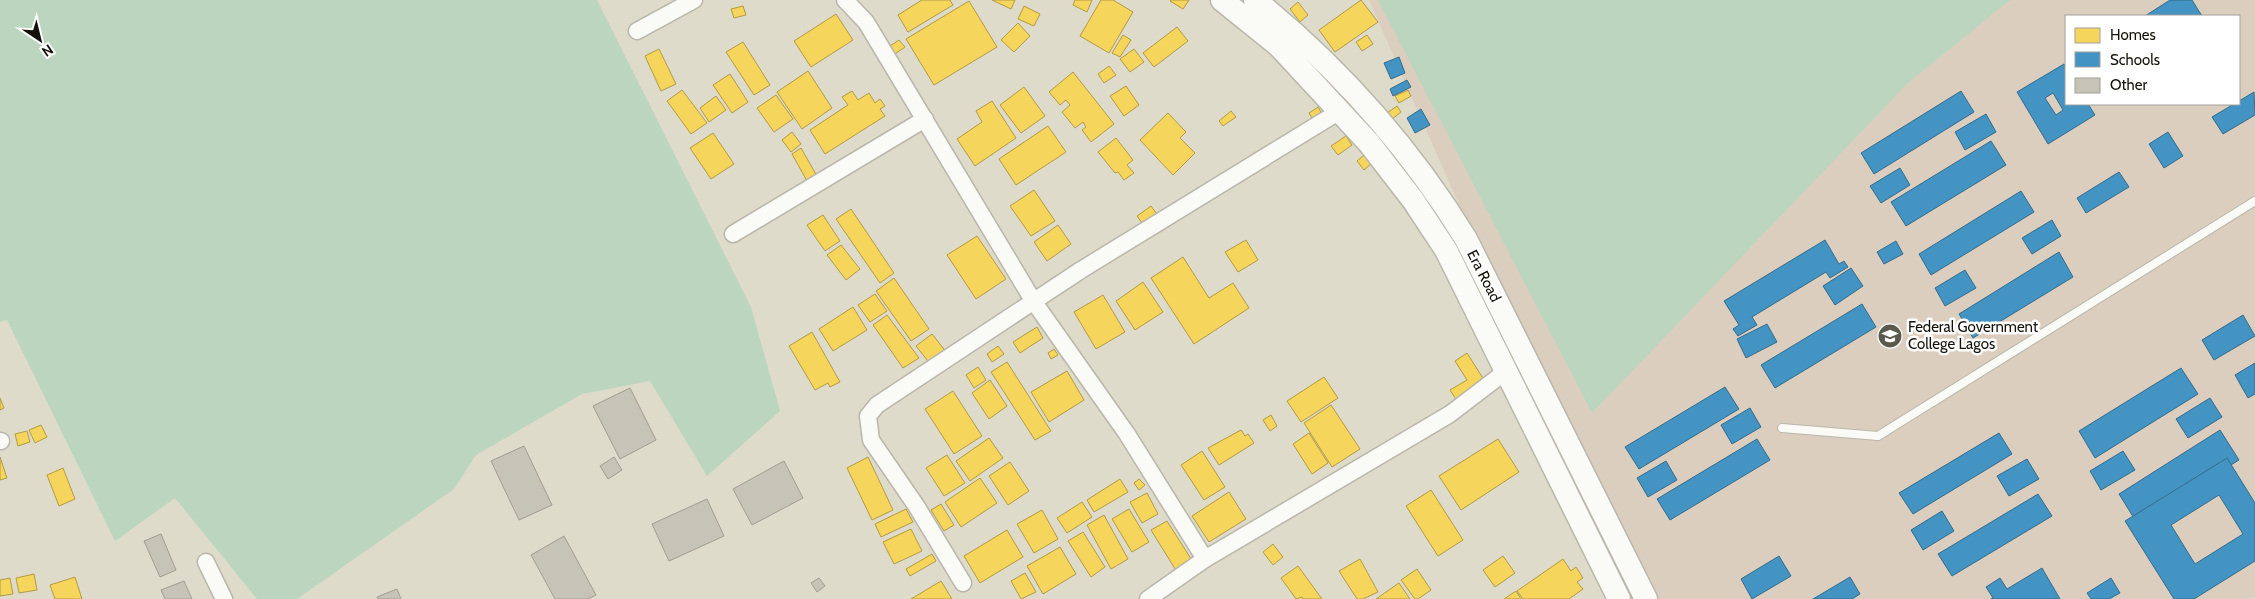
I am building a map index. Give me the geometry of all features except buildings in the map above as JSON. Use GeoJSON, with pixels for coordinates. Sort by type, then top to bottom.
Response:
{"type":"FeatureCollection","features":[{"type":"Feature","properties":{"kind":"main road"},"geometry":{"type":"LineString","coordinates":[[1222,0],[1255,9],[1279,46],[1374,150],[1412,200],[1446,250],[1619,599]]}},
{"type":"Feature","properties":{"kind":"main road","name":"Era Road"},"geometry":{"type":"LineString","coordinates":[[1255,9],[1295,33],[1353,90],[1389,131],[1443,201],[1466,239],[1646,599]]}},
{"type":"Feature","properties":{"kind":"street"},"geometry":{"type":"LineString","coordinates":[[637,31],[694,0]]}},
{"type":"Feature","properties":{"kind":"street"},"geometry":{"type":"LineString","coordinates":[[845,0],[866,22],[1034,302],[1127,434],[1205,559]]}},
{"type":"Feature","properties":{"kind":"street"},"geometry":{"type":"LineString","coordinates":[[963,583],[916,507],[871,440],[868,416],[877,405],[1081,270],[1340,111]]}},
{"type":"Feature","properties":{"kind":"street"},"geometry":{"type":"LineString","coordinates":[[733,234],[925,119]]}},
{"type":"Feature","properties":{"kind":"street"},"geometry":{"type":"LineString","coordinates":[[1148,599],[1205,559],[1450,414],[1505,372]]}},
{"type":"Feature","properties":{"kind":"street"},"geometry":{"type":"LineString","coordinates":[[206,562],[224,599]]}},
{"type":"Feature","properties":{"kind":"lane"},"geometry":{"type":"LineString","coordinates":[[1782,428],[1878,436],[2255,201]]}},
{"type":"Feature","properties":{"kind":"shaded area","name":"Federal Government College Lagos"},"geometry":{"type":"Polygon","coordinates":[[[1369,0],[2255,0],[2255,597],[2250,599],[1656,599],[1460,207],[1369,0]]]}},
{"type":"Feature","properties":{"kind":"green space"},"geometry":{"type":"Polygon","coordinates":[[[0,0],[597,0],[751,307],[780,411],[707,476],[650,381],[582,394],[476,455],[454,489],[297,599],[257,599],[175,498],[115,541],[7,320],[0,322],[0,0]]]}},
{"type":"Feature","properties":{"kind":"green space"},"geometry":{"type":"Polygon","coordinates":[[[1378,0],[2010,0],[1908,83],[1592,413],[1378,0]]]}},
{"type":"Feature","properties":{"kind":"place","name":"Federal Government College Lagos"},"geometry":{"type":"Point","coordinates":[1890,336]}}]}
